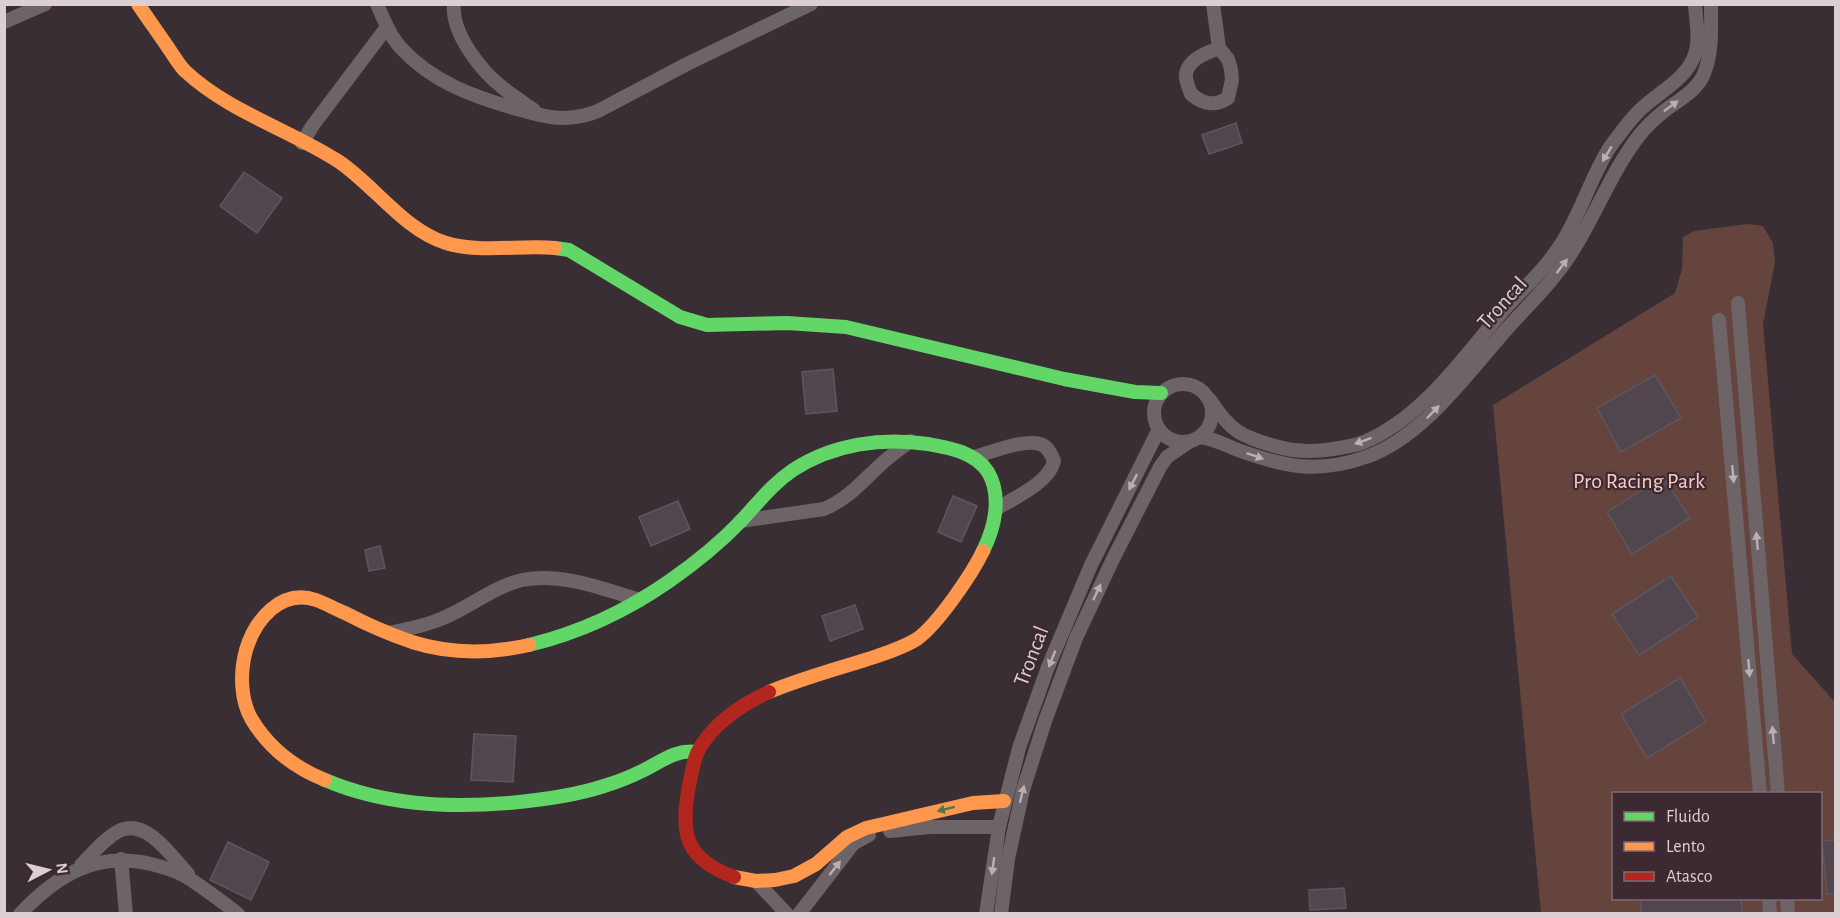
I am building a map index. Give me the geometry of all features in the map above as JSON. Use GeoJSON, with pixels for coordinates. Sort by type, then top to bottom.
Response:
{"type":"FeatureCollection","features":[{"type":"Feature","properties":{"kind":"street"},"geometry":{"type":"LineString","coordinates":[[138,4],[183,69],[202,86],[338,161],[394,210],[430,237],[447,244],[470,248],[569,250],[680,317],[696,323],[707,325],[806,322],[837,325],[910,341],[1048,377],[1143,394],[1161,393]]}},
{"type":"Feature","properties":{"kind":"street"},"geometry":{"type":"LineString","coordinates":[[377,4],[387,27],[400,47],[421,67],[441,81],[479,98],[542,116],[562,118],[584,116],[598,111],[687,64],[811,4]]}},
{"type":"Feature","properties":{"kind":"street"},"geometry":{"type":"LineString","coordinates":[[454,4],[453,13],[457,30],[481,66],[502,87],[542,116]]}},
{"type":"Feature","properties":{"kind":"street"},"geometry":{"type":"LineString","coordinates":[[1213,4],[1219,48]]}},
{"type":"Feature","properties":{"kind":"street","name":"Troncal"},"geometry":{"type":"LineString","coordinates":[[1161,393],[1178,384],[1197,387],[1205,393],[1223,420],[1242,435],[1284,449],[1321,451],[1363,442],[1401,421],[1427,399],[1509,304],[1544,268],[1562,243],[1610,147],[1638,112],[1686,71],[1695,55],[1697,40],[1695,4]]}},
{"type":"Feature","properties":{"kind":"street","name":"Troncal"},"geometry":{"type":"LineString","coordinates":[[986,914],[1004,801],[1019,747],[1048,667],[1091,565],[1159,429],[1172,440],[1215,439],[1235,449],[1276,463],[1302,468],[1345,464],[1376,453],[1404,437],[1430,416],[1556,273],[1583,233],[1621,162],[1636,140],[1648,125],[1694,89],[1702,78],[1709,61],[1711,4]]}},
{"type":"Feature","properties":{"kind":"street"},"geometry":{"type":"LineString","coordinates":[[4,22],[44,5]]}},
{"type":"Feature","properties":{"kind":"street"},"geometry":{"type":"LineString","coordinates":[[302,143],[387,27]]}},
{"type":"Feature","properties":{"kind":"street"},"geometry":{"type":"LineString","coordinates":[[1738,303],[1778,792]]}},
{"type":"Feature","properties":{"kind":"street"},"geometry":{"type":"LineString","coordinates":[[1719,320],[1760,792]]}},
{"type":"Feature","properties":{"kind":"street"},"geometry":{"type":"LineString","coordinates":[[1121,389],[1154,412]]}},
{"type":"Feature","properties":{"kind":"street"},"geometry":{"type":"LineString","coordinates":[[1159,429],[1154,412],[1161,393]]}},
{"type":"Feature","properties":{"kind":"street","name":"Troncal"},"geometry":{"type":"LineString","coordinates":[[1001,914],[1008,859],[1023,790],[1045,721],[1076,638],[1160,467],[1167,457],[1207,430],[1212,421],[1211,401]]}},
{"type":"Feature","properties":{"kind":"street"},"geometry":{"type":"LineString","coordinates":[[697,752],[679,752],[644,771],[604,786],[538,800],[441,806],[370,796],[324,780],[290,761],[262,734],[244,704],[242,683],[244,658],[250,635],[267,611],[280,603],[301,597],[314,600],[389,633],[435,649],[466,653],[495,651],[519,647],[568,633],[640,600],[694,563],[740,521],[773,485],[798,466],[825,453],[864,442],[910,441],[956,449],[975,457],[989,473],[995,488],[996,509],[985,549],[950,601],[931,626],[918,638],[887,653],[790,682],[735,711],[707,738],[697,752],[686,809],[686,826],[689,843],[698,857],[729,874],[756,881],[782,878],[804,872],[844,839],[869,827],[973,802],[1004,801]]}},
{"type":"Feature","properties":{"kind":"street"},"geometry":{"type":"LineString","coordinates":[[740,521],[824,509],[835,504],[845,498],[910,441]]}},
{"type":"Feature","properties":{"kind":"street"},"geometry":{"type":"LineString","coordinates":[[975,457],[1026,443],[1041,444],[1050,451],[1054,461],[1049,474],[996,509]]}},
{"type":"Feature","properties":{"kind":"street"},"geometry":{"type":"LineString","coordinates":[[389,633],[430,624],[506,585],[530,579],[564,579],[640,600]]}},
{"type":"Feature","properties":{"kind":"street"},"geometry":{"type":"LineString","coordinates":[[20,914],[39,895],[74,872],[111,836],[132,827],[151,834],[197,885]]}},
{"type":"Feature","properties":{"kind":"street"},"geometry":{"type":"LineString","coordinates":[[799,914],[853,844],[871,834],[922,827],[999,827]]}},
{"type":"Feature","properties":{"kind":"street"},"geometry":{"type":"LineString","coordinates":[[121,859],[126,914]]}},
{"type":"Feature","properties":{"kind":"street"},"geometry":{"type":"LineString","coordinates":[[74,872],[99,862],[121,859],[140,861],[167,868],[184,876],[238,914]]}},
{"type":"Feature","properties":{"kind":"street"},"geometry":{"type":"LineString","coordinates":[[756,881],[787,914]]}},
{"type":"Feature","properties":{"kind":"green space","name":"Pro Racing Park"},"geometry":{"type":"Polygon","coordinates":[[[1747,224],[1763,226],[1773,243],[1775,262],[1763,324],[1792,654],[1835,702],[1835,913],[1541,913],[1493,405],[1675,293],[1682,269],[1683,237],[1694,231],[1747,224]]]}},
{"type":"Feature","properties":{"kind":"building"},"geometry":{"type":"Polygon","coordinates":[[[1236,123],[1242,143],[1209,154],[1202,135],[1236,123]]]}},
{"type":"Feature","properties":{"kind":"building"},"geometry":{"type":"Polygon","coordinates":[[[244,172],[282,198],[257,233],[220,206],[244,172]]]}},
{"type":"Feature","properties":{"kind":"building"},"geometry":{"type":"Polygon","coordinates":[[[833,369],[837,411],[806,414],[802,372],[833,369]]]}},
{"type":"Feature","properties":{"kind":"building"},"geometry":{"type":"Polygon","coordinates":[[[1655,375],[1681,418],[1621,452],[1597,408],[1655,375]]]}},
{"type":"Feature","properties":{"kind":"building"},"geometry":{"type":"Polygon","coordinates":[[[1663,477],[1690,518],[1632,554],[1607,512],[1663,477]]]}},
{"type":"Feature","properties":{"kind":"building"},"geometry":{"type":"Polygon","coordinates":[[[953,496],[977,506],[961,542],[938,532],[953,496]]]}},
{"type":"Feature","properties":{"kind":"building"},"geometry":{"type":"Polygon","coordinates":[[[678,501],[690,529],[651,546],[639,517],[678,501]]]}},
{"type":"Feature","properties":{"kind":"building"},"geometry":{"type":"Polygon","coordinates":[[[380,546],[385,568],[369,571],[365,550],[380,546]]]}},
{"type":"Feature","properties":{"kind":"building"},"geometry":{"type":"Polygon","coordinates":[[[1671,576],[1698,617],[1639,655],[1612,614],[1671,576]]]}},
{"type":"Feature","properties":{"kind":"building"},"geometry":{"type":"Polygon","coordinates":[[[855,605],[863,629],[830,641],[822,616],[855,605]]]}},
{"type":"Feature","properties":{"kind":"building"},"geometry":{"type":"Polygon","coordinates":[[[1680,678],[1706,722],[1647,758],[1621,714],[1680,678]]]}},
{"type":"Feature","properties":{"kind":"building"},"geometry":{"type":"Polygon","coordinates":[[[474,734],[516,736],[513,782],[471,780],[474,734]]]}},
{"type":"Feature","properties":{"kind":"building"},"geometry":{"type":"Polygon","coordinates":[[[1836,840],[1836,893],[1827,894],[1822,841],[1836,840]]]}},
{"type":"Feature","properties":{"kind":"building"},"geometry":{"type":"Polygon","coordinates":[[[228,842],[269,862],[251,900],[210,880],[228,842]]]}},
{"type":"Feature","properties":{"kind":"building"},"geometry":{"type":"Polygon","coordinates":[[[1344,888],[1346,908],[1310,910],[1309,890],[1344,888]]]}},
{"type":"Feature","properties":{"kind":"building"},"geometry":{"type":"Polygon","coordinates":[[[1640,900],[1741,900],[1742,914],[1641,914],[1640,900]]]}},
{"type":"Feature","properties":{"kind":"traffic: fast"},"geometry":{"type":"LineString","coordinates":[[555,248],[569,250],[680,317],[707,325],[787,323],[846,327],[1064,379],[1135,392],[1161,393]]}},
{"type":"Feature","properties":{"kind":"traffic: fast"},"geometry":{"type":"LineString","coordinates":[[529,645],[584,627],[619,612],[652,593],[716,545],[785,475],[824,454],[858,445],[893,441],[928,444],[969,455],[983,465],[992,481],[996,501],[994,522],[983,551]]}},
{"type":"Feature","properties":{"kind":"traffic: fast"},"geometry":{"type":"LineString","coordinates":[[325,780],[370,795],[416,803],[439,805],[509,803],[557,797],[593,789],[614,783],[675,754],[697,752]]}},
{"type":"Feature","properties":{"kind":"traffic: slow"},"geometry":{"type":"LineString","coordinates":[[138,4],[181,66],[202,85],[220,98],[338,161],[403,218],[431,237],[446,243],[471,248],[555,248]]}},
{"type":"Feature","properties":{"kind":"traffic: slow"},"geometry":{"type":"LineString","coordinates":[[769,692],[892,651],[917,639],[935,622],[954,598],[983,551]]}},
{"type":"Feature","properties":{"kind":"traffic: slow"},"geometry":{"type":"LineString","coordinates":[[325,780],[303,770],[266,740],[252,720],[245,704],[242,677],[246,650],[256,628],[271,609],[281,603],[303,597],[316,600],[395,636],[426,646],[455,651],[484,651],[529,645]]}},
{"type":"Feature","properties":{"kind":"traffic: slow"},"geometry":{"type":"LineString","coordinates":[[734,877],[756,881],[794,876],[816,864],[847,837],[866,828],[973,803],[1004,801]]}},
{"type":"Feature","properties":{"kind":"traffic: jam"},"geometry":{"type":"LineString","coordinates":[[734,877],[705,862],[690,843],[685,818],[689,786],[696,755],[707,737],[731,714],[769,692]]}}]}
